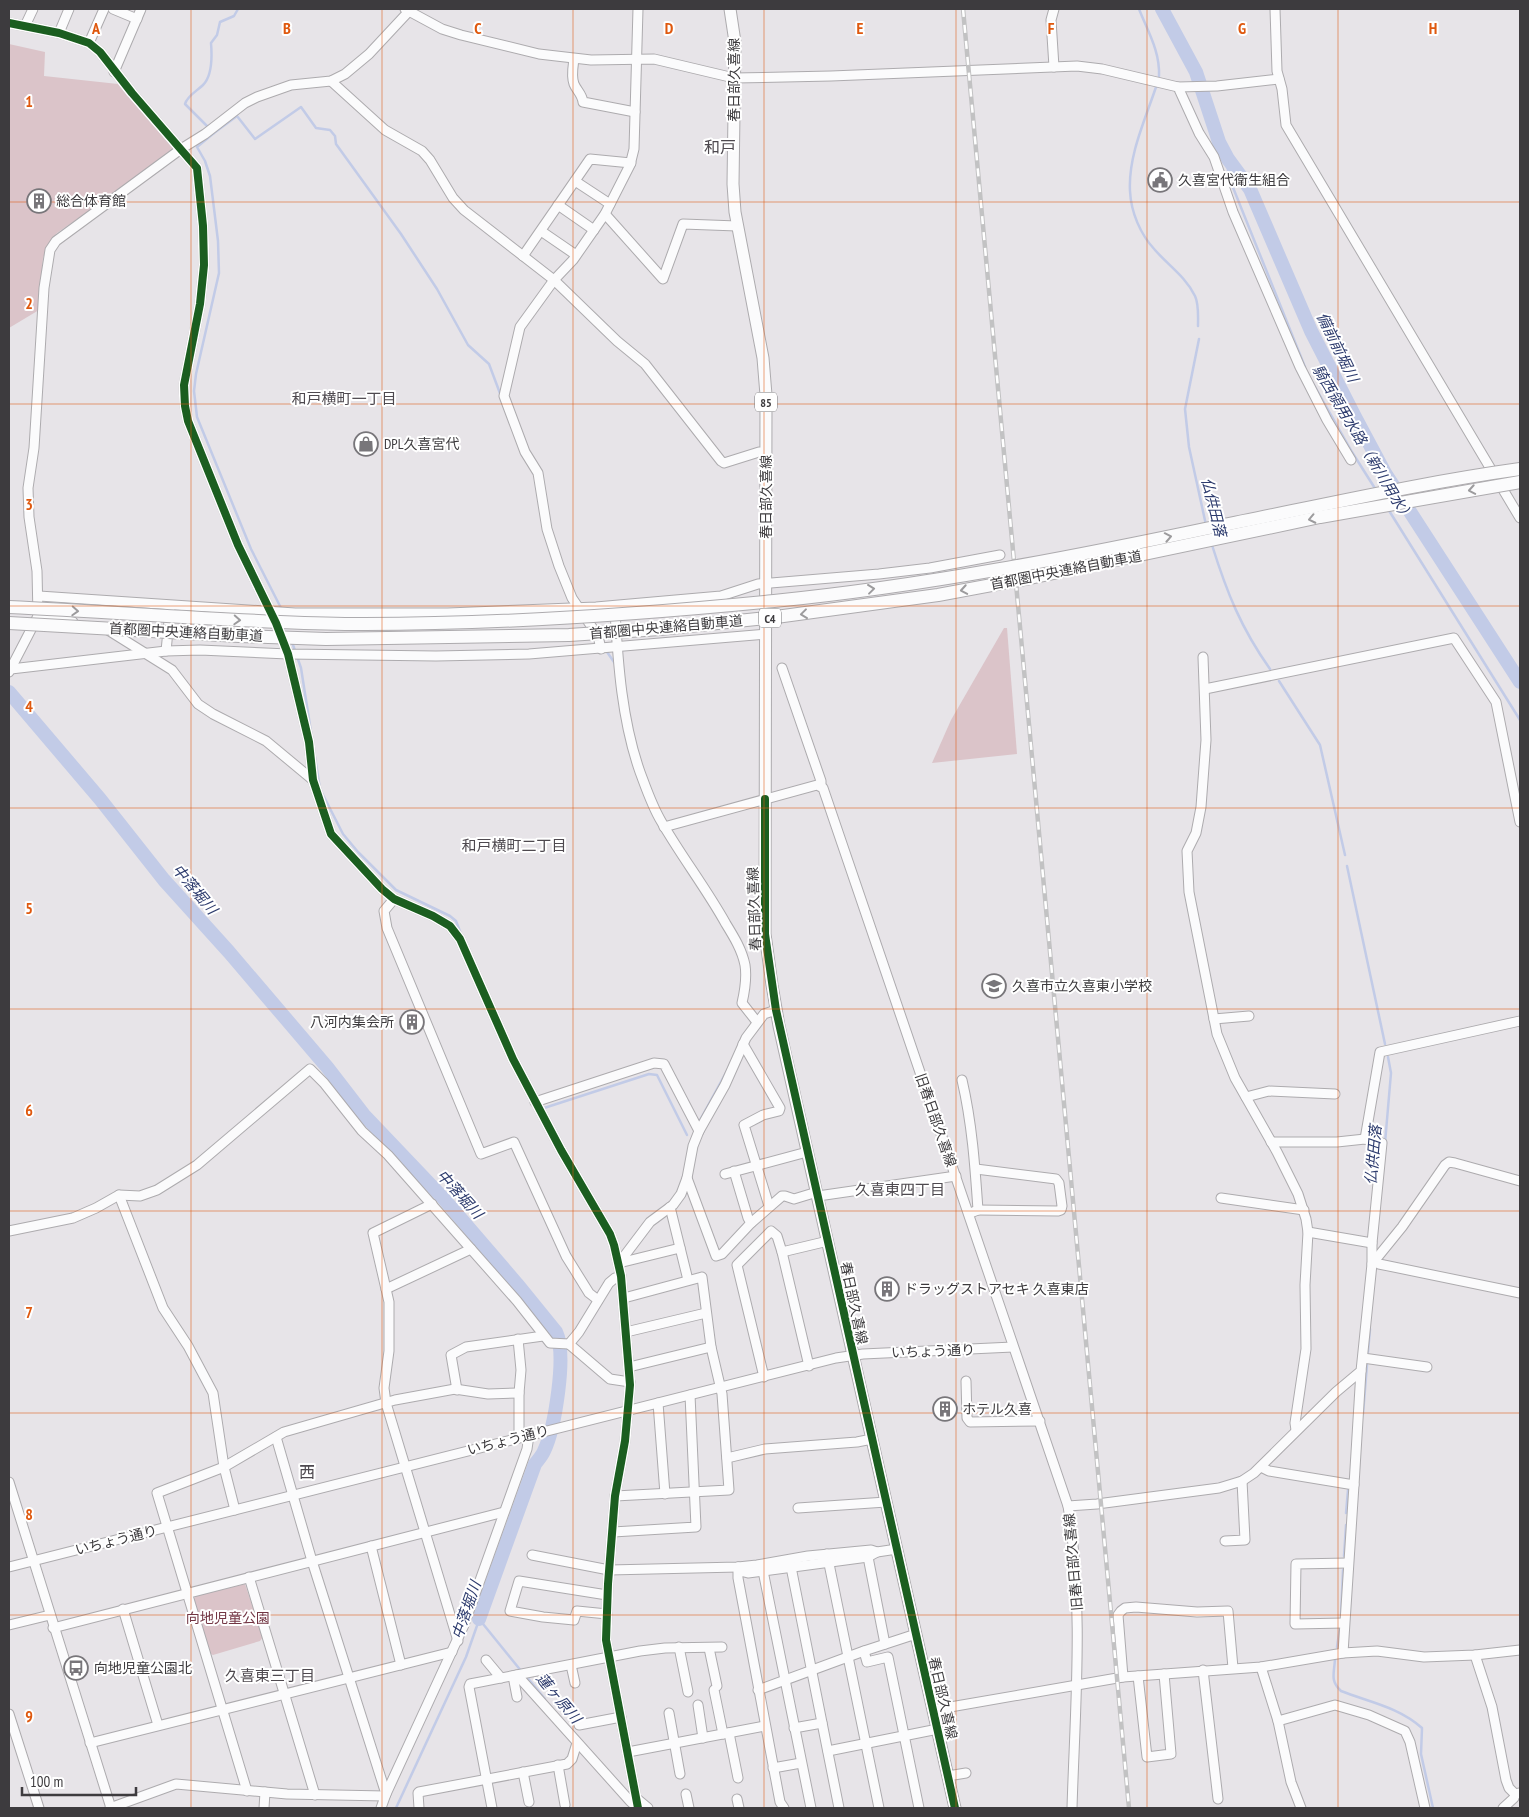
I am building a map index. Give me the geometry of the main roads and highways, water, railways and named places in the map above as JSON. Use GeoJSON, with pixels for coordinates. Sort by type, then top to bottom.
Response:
{"type":"FeatureCollection","features":[{"type":"Feature","properties":{"kind":"highway","name":"首都圏中央連絡自動車道"},"geometry":{"type":"LineString","coordinates":[[9,607],[241,621],[360,624],[601,616],[775,601],[930,581],[1030,564],[1353,499],[1478,475],[1520,469]]}},
{"type":"Feature","properties":{"kind":"highway","name":"首都圏中央連絡自動車道"},"geometry":{"type":"LineString","coordinates":[[9,623],[326,639],[569,635],[660,629],[776,617],[938,595],[1030,578],[1320,517],[1520,482]]}},
{"type":"Feature","properties":{"kind":"main road","name":"春日部久喜線"},"geometry":{"type":"LineString","coordinates":[[730,9],[734,25],[735,42],[734,184],[737,226],[763,358],[766,395],[765,934],[776,1010],[955,1808]]}},
{"type":"Feature","properties":{"kind":"waterway"},"geometry":{"type":"LineString","coordinates":[[238,9],[234,16],[220,22],[217,35],[211,43],[210,71],[206,81],[190,96],[185,104],[214,133],[197,147],[205,161],[210,176],[218,241],[219,273],[196,374],[194,391],[197,417],[251,549],[282,610]]}},
{"type":"Feature","properties":{"kind":"waterway","name":"仏供田落"},"geometry":{"type":"LineString","coordinates":[[1139,9],[1158,58],[1159,76]]}},
{"type":"Feature","properties":{"kind":"waterway","name":"備前前堀川"},"geometry":{"type":"LineString","coordinates":[[1162,9],[1196,72],[1219,142],[1228,159],[1250,189],[1311,331],[1355,417],[1385,473],[1520,682]]}},
{"type":"Feature","properties":{"kind":"waterway","name":"仏供田落"},"geometry":{"type":"LineString","coordinates":[[1157,84],[1143,123],[1132,164],[1130,177],[1132,207],[1145,237],[1182,277],[1195,296],[1198,307],[1198,326]]}},
{"type":"Feature","properties":{"kind":"waterway"},"geometry":{"type":"LineString","coordinates":[[214,133],[237,116],[255,139],[301,107],[316,128],[330,130],[335,136],[336,144],[401,234],[437,289],[468,345],[489,364],[501,396]]}},
{"type":"Feature","properties":{"kind":"waterway","name":"騎西領用水路（新川用水）"},"geometry":{"type":"LineString","coordinates":[[1228,159],[1228,175],[1305,367]]}},
{"type":"Feature","properties":{"kind":"waterway","name":"仏供田落"},"geometry":{"type":"LineString","coordinates":[[1199,339],[1185,409],[1189,447],[1206,525]]}},
{"type":"Feature","properties":{"kind":"waterway","name":"騎西領用水路（新川用水）"},"geometry":{"type":"LineString","coordinates":[[1310,378],[1376,490]]}},
{"type":"Feature","properties":{"kind":"waterway","name":"騎西領用水路（新川用水）"},"geometry":{"type":"LineString","coordinates":[[1388,509],[1520,720]]}},
{"type":"Feature","properties":{"kind":"waterway","name":"仏供田落"},"geometry":{"type":"LineString","coordinates":[[1212,545],[1236,610],[1270,669]]}},
{"type":"Feature","properties":{"kind":"waterway"},"geometry":{"type":"LineString","coordinates":[[292,642],[301,668],[320,789],[343,834],[396,890],[450,916],[456,921],[461,934]]}},
{"type":"Feature","properties":{"kind":"waterway"},"geometry":{"type":"LineString","coordinates":[[605,649],[616,665]]}},
{"type":"Feature","properties":{"kind":"waterway","name":"仏供田落"},"geometry":{"type":"LineString","coordinates":[[1279,681],[1320,745],[1345,855]]}},
{"type":"Feature","properties":{"kind":"waterway","name":"中落堀川"},"geometry":{"type":"LineString","coordinates":[[9,692],[100,799],[164,880],[229,952],[327,1067],[364,1115],[444,1199],[556,1332],[559,1342],[560,1373],[552,1426],[544,1451],[535,1464],[479,1619]]}},
{"type":"Feature","properties":{"kind":"waterway","name":"仏供田落"},"geometry":{"type":"LineString","coordinates":[[1347,866],[1385,1044]]}},
{"type":"Feature","properties":{"kind":"waterway","name":"仏供田落"},"geometry":{"type":"LineString","coordinates":[[1385,1143],[1391,1073],[1388,1057]]}},
{"type":"Feature","properties":{"kind":"waterway"},"geometry":{"type":"LineString","coordinates":[[699,1122],[728,1069]]}},
{"type":"Feature","properties":{"kind":"waterway"},"geometry":{"type":"LineString","coordinates":[[541,1109],[649,1074],[657,1075],[687,1135]]}},
{"type":"Feature","properties":{"kind":"waterway","name":"仏供田落"},"geometry":{"type":"LineString","coordinates":[[1368,1352],[1370,1329]]}},
{"type":"Feature","properties":{"kind":"waterway","name":"仏供田落"},"geometry":{"type":"LineString","coordinates":[[1363,1414],[1367,1365]]}},
{"type":"Feature","properties":{"kind":"waterway","name":"仏供田落"},"geometry":{"type":"LineString","coordinates":[[1346,1513],[1348,1490]]}},
{"type":"Feature","properties":{"kind":"waterway","name":"仏供田落"},"geometry":{"type":"LineString","coordinates":[[1344,1556],[1346,1525]]}},
{"type":"Feature","properties":{"kind":"waterway","name":"仏供田落"},"geometry":{"type":"LineString","coordinates":[[1341,1616],[1343,1570]]}},
{"type":"Feature","properties":{"kind":"waterway","name":"蓮ヶ原川"},"geometry":{"type":"LineString","coordinates":[[479,1619],[522,1672]]}},
{"type":"Feature","properties":{"kind":"waterway","name":"中落堀川"},"geometry":{"type":"LineString","coordinates":[[396,1808],[466,1657],[479,1620]]}},
{"type":"Feature","properties":{"kind":"waterway","name":"仏供田落"},"geometry":{"type":"LineString","coordinates":[[1337,1647],[1340,1627]]}},
{"type":"Feature","properties":{"kind":"waterway","name":"仏供田落"},"geometry":{"type":"LineString","coordinates":[[1335,1659],[1334,1680],[1341,1691],[1394,1710],[1422,1728],[1421,1754],[1433,1808]]}},
{"type":"Feature","properties":{"kind":"waterway","name":"蓮ヶ原川"},"geometry":{"type":"LineString","coordinates":[[526,1676],[545,1699]]}},
{"type":"Feature","properties":{"kind":"railway"},"geometry":{"type":"LineString","coordinates":[[963,9],[1129,1808]]}},
{"type":"Feature","properties":{"kind":"place","name":"久喜宮代衛生組合"},"geometry":{"type":"Point","coordinates":[1160,180]}},
{"type":"Feature","properties":{"kind":"place","name":"総合体育館"},"geometry":{"type":"Point","coordinates":[39,201]}},
{"type":"Feature","properties":{"kind":"place","name":"DPL久喜宮代"},"geometry":{"type":"Point","coordinates":[366,444]}},
{"type":"Feature","properties":{"kind":"place","name":"久喜市立久喜東小学校"},"geometry":{"type":"Point","coordinates":[994,986]}},
{"type":"Feature","properties":{"kind":"place","name":"八河内集会所"},"geometry":{"type":"Point","coordinates":[412,1022]}},
{"type":"Feature","properties":{"kind":"place","name":"ドラッグストアセキ 久喜東店"},"geometry":{"type":"Point","coordinates":[887,1289]}},
{"type":"Feature","properties":{"kind":"place","name":"ホテル久喜"},"geometry":{"type":"Point","coordinates":[945,1409]}},
{"type":"Feature","properties":{"kind":"place","name":"向地児童公園北"},"geometry":{"type":"Point","coordinates":[76,1668]}},
{"type":"Feature","properties":{"kind":"district","name":"和戸"},"geometry":{"type":"Point","coordinates":[720,147]}},
{"type":"Feature","properties":{"kind":"district","name":"和戸横町一丁目"},"geometry":{"type":"Point","coordinates":[344,398]}},
{"type":"Feature","properties":{"kind":"district","name":"和戸横町二丁目"},"geometry":{"type":"Point","coordinates":[514,845]}},
{"type":"Feature","properties":{"kind":"district","name":"久喜東四丁目"},"geometry":{"type":"Point","coordinates":[900,1189]}},
{"type":"Feature","properties":{"kind":"district","name":"西"},"geometry":{"type":"Point","coordinates":[307,1472]}},
{"type":"Feature","properties":{"kind":"district","name":"久喜東三丁目"},"geometry":{"type":"Point","coordinates":[270,1675]}},
{"type":"Feature","properties":{"kind":"park label","name":"向地児童公園"},"geometry":{"type":"Point","coordinates":[228,1618]}}]}
